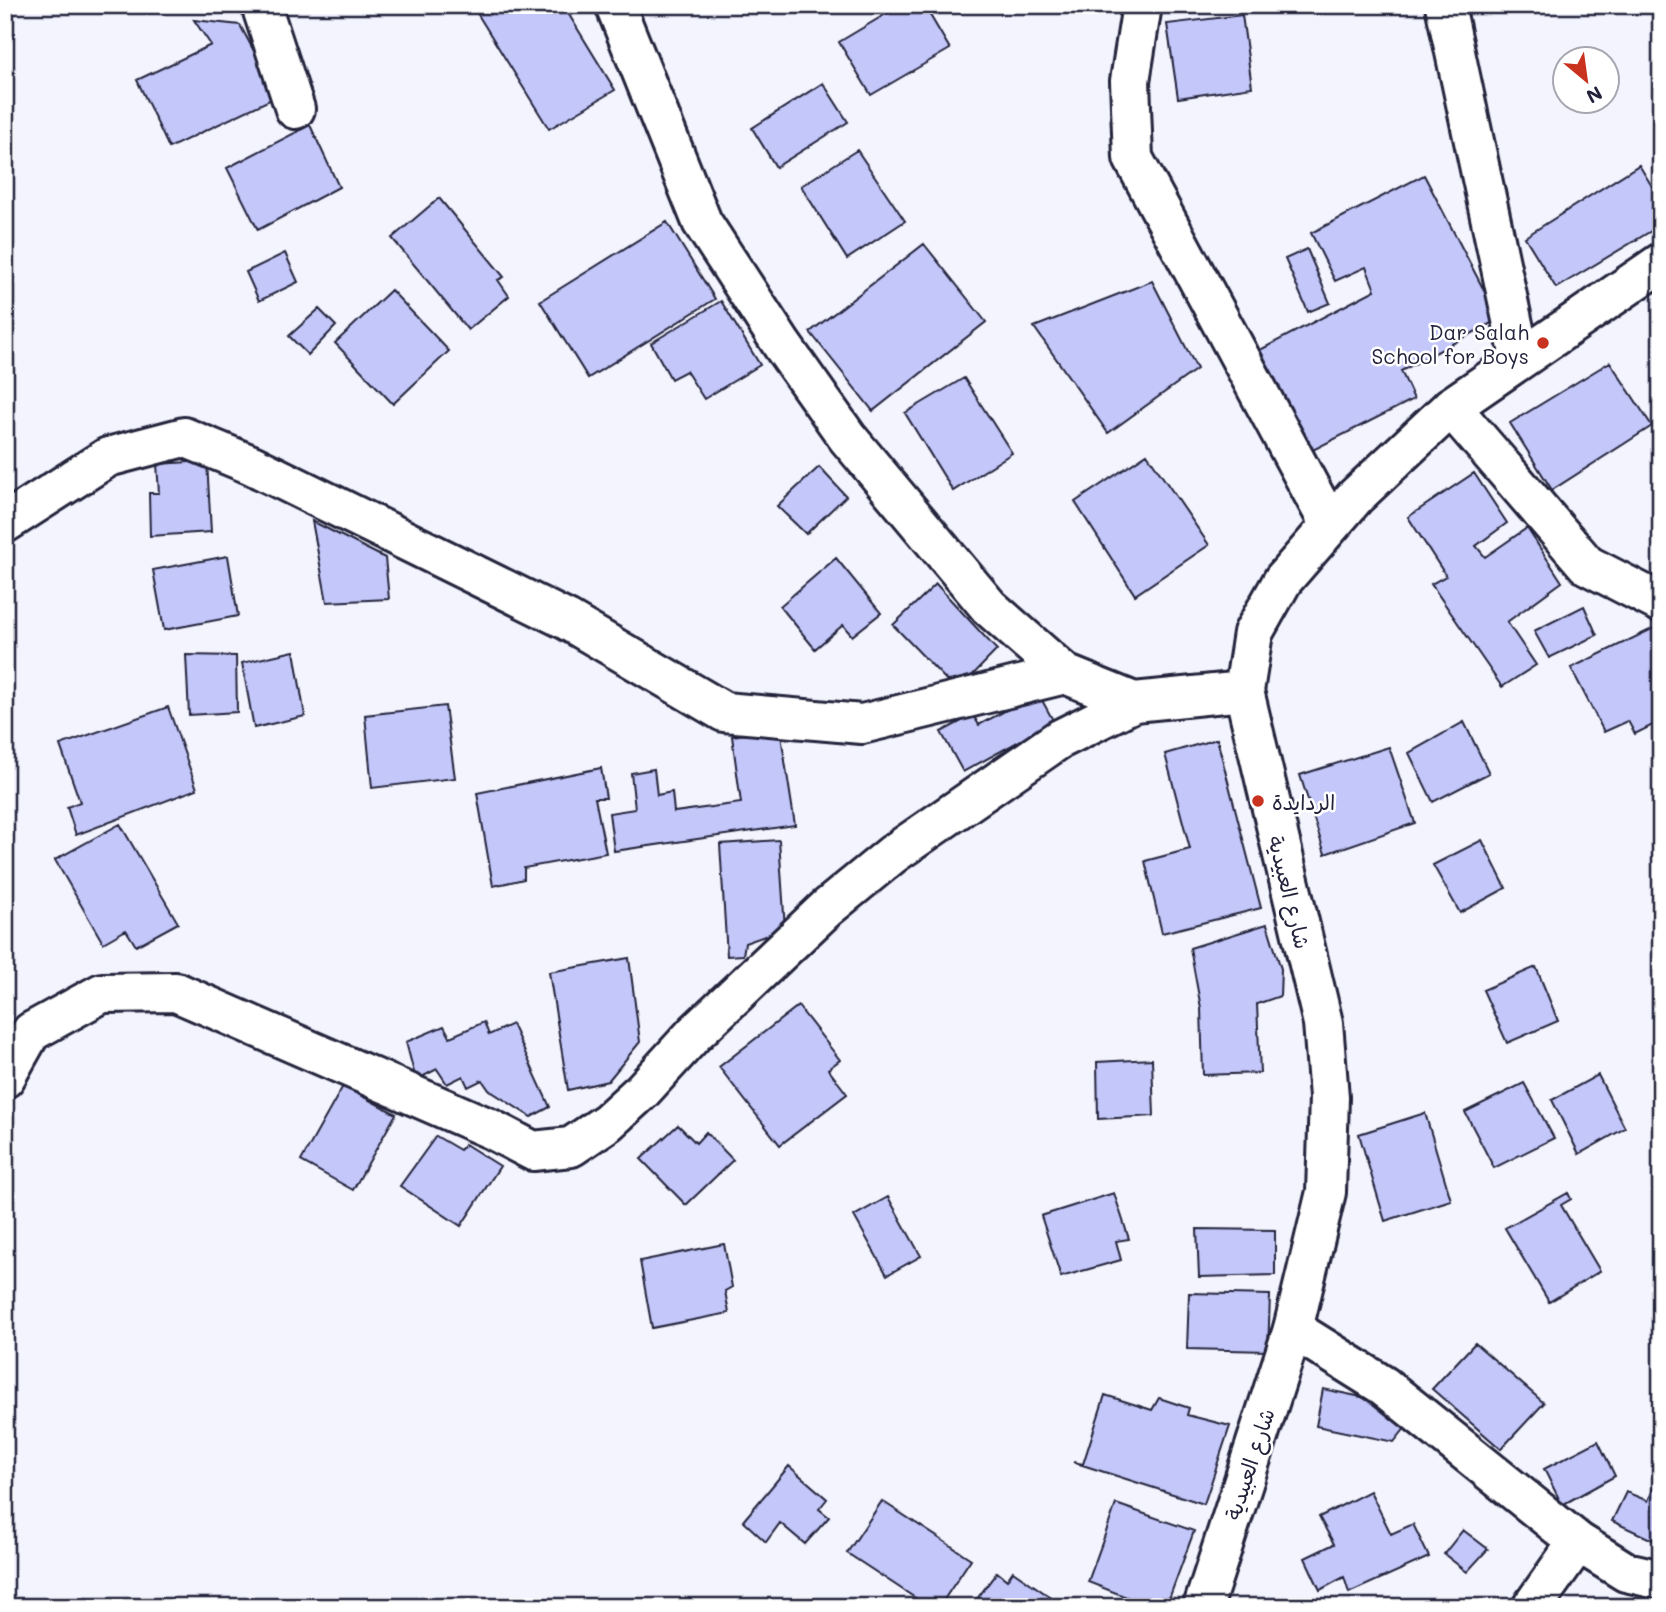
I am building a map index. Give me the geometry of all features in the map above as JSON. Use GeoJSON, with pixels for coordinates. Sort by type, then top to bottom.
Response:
{"type":"FeatureCollection","features":[{"type":"Feature","properties":{"kind":"street"},"geometry":{"type":"LineString","coordinates":[[615,5],[702,222],[846,437],[989,607],[1065,674],[1134,702]]}},
{"type":"Feature","properties":{"kind":"street"},"geometry":{"type":"LineString","coordinates":[[1142,5],[1130,81],[1133,158],[1330,525]]}},
{"type":"Feature","properties":{"kind":"street"},"geometry":{"type":"LineString","coordinates":[[1445,5],[1520,358]]}},
{"type":"Feature","properties":{"kind":"street"},"geometry":{"type":"LineString","coordinates":[[255,7],[295,109]]}},
{"type":"Feature","properties":{"kind":"street","name":"شارع العبيدية"},"geometry":{"type":"LineString","coordinates":[[1203,1607],[1293,1329],[1326,1192],[1329,1097],[1323,1023],[1244,691],[1253,633],[1283,580],[1330,525],[1355,497],[1451,407],[1661,263]]}},
{"type":"Feature","properties":{"kind":"street"},"geometry":{"type":"LineString","coordinates":[[1451,407],[1587,565],[1661,603]]}},
{"type":"Feature","properties":{"kind":"street"},"geometry":{"type":"LineString","coordinates":[[5,523],[108,457],[184,437],[253,465],[567,620],[724,712],[862,724],[1065,674]]}},
{"type":"Feature","properties":{"kind":"street"},"geometry":{"type":"LineString","coordinates":[[5,1078],[31,1032],[102,993],[176,992],[491,1129],[533,1151],[571,1147],[608,1122],[642,1091],[695,1033],[798,935],[893,854],[1058,740],[1134,702],[1244,691]]}},
{"type":"Feature","properties":{"kind":"street"},"geometry":{"type":"LineString","coordinates":[[1293,1329],[1384,1386],[1577,1542],[1626,1572],[1661,1580]]}},
{"type":"Feature","properties":{"kind":"street"},"geometry":{"type":"LineString","coordinates":[[1532,1607],[1577,1542]]}},
{"type":"Feature","properties":{"kind":"building"},"geometry":{"type":"Polygon","coordinates":[[[472,5],[563,5],[615,90],[549,129],[472,5]]]}},
{"type":"Feature","properties":{"kind":"building"},"geometry":{"type":"Polygon","coordinates":[[[901,5],[924,5],[950,49],[871,95],[839,42],[901,5]]]}},
{"type":"Feature","properties":{"kind":"building"},"geometry":{"type":"Polygon","coordinates":[[[1242,15],[1252,87],[1178,98],[1167,24],[1242,15]]]}},
{"type":"Feature","properties":{"kind":"building"},"geometry":{"type":"Polygon","coordinates":[[[194,20],[240,25],[278,96],[169,148],[137,80],[211,45],[194,20]]]}},
{"type":"Feature","properties":{"kind":"building"},"geometry":{"type":"Polygon","coordinates":[[[823,83],[848,122],[776,167],[752,128],[823,83]]]}},
{"type":"Feature","properties":{"kind":"building"},"geometry":{"type":"Polygon","coordinates":[[[310,125],[339,187],[258,230],[227,168],[310,125]]]}},
{"type":"Feature","properties":{"kind":"building"},"geometry":{"type":"Polygon","coordinates":[[[857,150],[905,221],[847,259],[801,186],[857,150]]]}},
{"type":"Feature","properties":{"kind":"building"},"geometry":{"type":"Polygon","coordinates":[[[1639,165],[1661,201],[1661,225],[1556,288],[1525,237],[1639,165]]]}},
{"type":"Feature","properties":{"kind":"building"},"geometry":{"type":"Polygon","coordinates":[[[1424,175],[1499,319],[1401,371],[1414,399],[1311,451],[1260,350],[1375,290],[1366,267],[1335,281],[1311,233],[1424,175]]]}},
{"type":"Feature","properties":{"kind":"building"},"geometry":{"type":"Polygon","coordinates":[[[439,198],[504,277],[498,280],[509,296],[468,330],[392,238],[439,198]]]}},
{"type":"Feature","properties":{"kind":"building"},"geometry":{"type":"Polygon","coordinates":[[[667,222],[715,299],[588,378],[540,301],[667,222]]]}},
{"type":"Feature","properties":{"kind":"building"},"geometry":{"type":"Polygon","coordinates":[[[924,244],[986,322],[873,411],[810,332],[924,244]]]}},
{"type":"Feature","properties":{"kind":"building"},"geometry":{"type":"Polygon","coordinates":[[[1307,249],[1330,303],[1308,312],[1285,259],[1307,249]]]}},
{"type":"Feature","properties":{"kind":"building"},"geometry":{"type":"Polygon","coordinates":[[[285,253],[298,282],[259,301],[246,272],[285,253]]]}},
{"type":"Feature","properties":{"kind":"building"},"geometry":{"type":"Polygon","coordinates":[[[1152,281],[1197,369],[1108,433],[1034,327],[1152,281]]]}},
{"type":"Feature","properties":{"kind":"building"},"geometry":{"type":"Polygon","coordinates":[[[391,290],[449,351],[393,404],[335,343],[391,290]]]}},
{"type":"Feature","properties":{"kind":"building"},"geometry":{"type":"Polygon","coordinates":[[[721,301],[760,365],[704,399],[686,371],[671,379],[651,343],[721,301]]]}},
{"type":"Feature","properties":{"kind":"building"},"geometry":{"type":"Polygon","coordinates":[[[319,309],[336,326],[308,355],[289,336],[319,309]]]}},
{"type":"Feature","properties":{"kind":"building"},"geometry":{"type":"Polygon","coordinates":[[[1610,362],[1652,426],[1552,490],[1510,423],[1610,362]]]}},
{"type":"Feature","properties":{"kind":"building"},"geometry":{"type":"Polygon","coordinates":[[[964,378],[1012,453],[953,491],[905,413],[964,378]]]}},
{"type":"Feature","properties":{"kind":"building"},"geometry":{"type":"Polygon","coordinates":[[[1147,454],[1209,545],[1135,595],[1075,502],[1147,454]]]}},
{"type":"Feature","properties":{"kind":"building"},"geometry":{"type":"Polygon","coordinates":[[[207,461],[211,532],[150,536],[149,493],[159,493],[157,464],[207,461]]]}},
{"type":"Feature","properties":{"kind":"building"},"geometry":{"type":"Polygon","coordinates":[[[819,467],[846,496],[806,534],[777,506],[819,467]]]}},
{"type":"Feature","properties":{"kind":"building"},"geometry":{"type":"Polygon","coordinates":[[[1474,473],[1507,523],[1476,546],[1485,557],[1527,528],[1562,582],[1507,622],[1536,665],[1502,687],[1431,584],[1446,576],[1408,517],[1474,473]]]}},
{"type":"Feature","properties":{"kind":"building"},"geometry":{"type":"Polygon","coordinates":[[[312,521],[385,558],[389,599],[327,602],[312,521]]]}},
{"type":"Feature","properties":{"kind":"building"},"geometry":{"type":"Polygon","coordinates":[[[228,556],[238,616],[164,630],[153,570],[228,556]]]}},
{"type":"Feature","properties":{"kind":"building"},"geometry":{"type":"Polygon","coordinates":[[[836,558],[881,613],[852,636],[843,625],[815,649],[780,606],[836,558]]]}},
{"type":"Feature","properties":{"kind":"building"},"geometry":{"type":"Polygon","coordinates":[[[936,584],[997,650],[957,691],[893,625],[936,584]]]}},
{"type":"Feature","properties":{"kind":"building"},"geometry":{"type":"Polygon","coordinates":[[[1584,606],[1597,635],[1549,658],[1534,631],[1584,606]]]}},
{"type":"Feature","properties":{"kind":"building"},"geometry":{"type":"Polygon","coordinates":[[[1656,627],[1661,637],[1661,721],[1635,734],[1628,721],[1604,732],[1571,668],[1656,627]]]}},
{"type":"Feature","properties":{"kind":"building"},"geometry":{"type":"Polygon","coordinates":[[[294,651],[305,716],[254,728],[242,663],[294,651]]]}},
{"type":"Feature","properties":{"kind":"building"},"geometry":{"type":"Polygon","coordinates":[[[186,655],[236,656],[237,712],[189,715],[186,655]]]}},
{"type":"Feature","properties":{"kind":"building"},"geometry":{"type":"Polygon","coordinates":[[[1038,693],[1054,722],[963,772],[941,732],[973,715],[979,725],[1038,693]]]}},
{"type":"Feature","properties":{"kind":"building"},"geometry":{"type":"Polygon","coordinates":[[[445,706],[455,778],[372,788],[365,715],[445,706]]]}},
{"type":"Feature","properties":{"kind":"building"},"geometry":{"type":"Polygon","coordinates":[[[168,707],[197,789],[76,835],[67,807],[80,802],[60,745],[168,707]]]}},
{"type":"Feature","properties":{"kind":"building"},"geometry":{"type":"Polygon","coordinates":[[[1464,722],[1489,773],[1433,802],[1409,753],[1464,722]]]}},
{"type":"Feature","properties":{"kind":"building"},"geometry":{"type":"Polygon","coordinates":[[[780,729],[795,825],[614,851],[609,813],[635,809],[631,773],[654,769],[657,795],[672,792],[674,812],[741,803],[732,736],[780,729]]]}},
{"type":"Feature","properties":{"kind":"building"},"geometry":{"type":"Polygon","coordinates":[[[1217,739],[1261,908],[1162,933],[1145,861],[1190,849],[1165,754],[1217,739]]]}},
{"type":"Feature","properties":{"kind":"building"},"geometry":{"type":"Polygon","coordinates":[[[1389,747],[1415,823],[1325,854],[1300,775],[1389,747]]]}},
{"type":"Feature","properties":{"kind":"building"},"geometry":{"type":"Polygon","coordinates":[[[601,768],[606,798],[595,798],[606,853],[524,868],[524,879],[493,886],[477,793],[601,768]]]}},
{"type":"Feature","properties":{"kind":"building"},"geometry":{"type":"Polygon","coordinates":[[[120,824],[178,923],[136,946],[126,930],[103,943],[55,860],[120,824]]]}},
{"type":"Feature","properties":{"kind":"building"},"geometry":{"type":"Polygon","coordinates":[[[779,840],[785,929],[745,943],[743,955],[727,956],[720,844],[779,840]]]}},
{"type":"Feature","properties":{"kind":"building"},"geometry":{"type":"Polygon","coordinates":[[[1482,840],[1506,888],[1460,913],[1433,865],[1482,840]]]}},
{"type":"Feature","properties":{"kind":"building"},"geometry":{"type":"Polygon","coordinates":[[[1267,924],[1281,969],[1280,996],[1257,1004],[1260,1073],[1203,1075],[1201,1008],[1190,948],[1267,924]]]}},
{"type":"Feature","properties":{"kind":"building"},"geometry":{"type":"Polygon","coordinates":[[[629,958],[640,1042],[608,1081],[568,1090],[549,972],[629,958]]]}},
{"type":"Feature","properties":{"kind":"building"},"geometry":{"type":"Polygon","coordinates":[[[1536,967],[1558,1021],[1507,1043],[1483,990],[1536,967]]]}},
{"type":"Feature","properties":{"kind":"building"},"geometry":{"type":"Polygon","coordinates":[[[798,1006],[840,1060],[828,1069],[847,1094],[780,1145],[719,1067],[798,1006]]]}},
{"type":"Feature","properties":{"kind":"building"},"geometry":{"type":"Polygon","coordinates":[[[484,1022],[489,1035],[512,1024],[550,1107],[531,1117],[489,1090],[482,1080],[468,1087],[463,1076],[447,1084],[437,1069],[416,1080],[406,1042],[444,1026],[450,1037],[484,1022]]]}},
{"type":"Feature","properties":{"kind":"building"},"geometry":{"type":"Polygon","coordinates":[[[1152,1059],[1154,1116],[1098,1119],[1097,1062],[1152,1059]]]}},
{"type":"Feature","properties":{"kind":"building"},"geometry":{"type":"Polygon","coordinates":[[[1598,1075],[1625,1128],[1579,1154],[1552,1100],[1598,1075]]]}},
{"type":"Feature","properties":{"kind":"building"},"geometry":{"type":"Polygon","coordinates":[[[1524,1083],[1554,1138],[1494,1168],[1465,1112],[1524,1083]]]}},
{"type":"Feature","properties":{"kind":"building"},"geometry":{"type":"Polygon","coordinates":[[[343,1086],[396,1114],[353,1190],[301,1161],[343,1086]]]}},
{"type":"Feature","properties":{"kind":"building"},"geometry":{"type":"Polygon","coordinates":[[[1425,1113],[1451,1200],[1385,1221],[1359,1134],[1425,1113]]]}},
{"type":"Feature","properties":{"kind":"building"},"geometry":{"type":"Polygon","coordinates":[[[678,1125],[696,1143],[706,1132],[733,1160],[686,1205],[641,1159],[678,1125]]]}},
{"type":"Feature","properties":{"kind":"building"},"geometry":{"type":"Polygon","coordinates":[[[436,1136],[460,1150],[465,1144],[500,1166],[461,1226],[400,1186],[436,1136]]]}},
{"type":"Feature","properties":{"kind":"building"},"geometry":{"type":"Polygon","coordinates":[[[1114,1193],[1129,1239],[1116,1241],[1121,1260],[1061,1277],[1041,1216],[1114,1193]]]}},
{"type":"Feature","properties":{"kind":"building"},"geometry":{"type":"Polygon","coordinates":[[[1568,1193],[1571,1199],[1561,1205],[1600,1271],[1549,1302],[1505,1228],[1568,1193]]]}},
{"type":"Feature","properties":{"kind":"building"},"geometry":{"type":"Polygon","coordinates":[[[888,1197],[921,1256],[887,1275],[854,1216],[888,1197]]]}},
{"type":"Feature","properties":{"kind":"building"},"geometry":{"type":"Polygon","coordinates":[[[1197,1229],[1275,1230],[1275,1275],[1199,1277],[1197,1229]]]}},
{"type":"Feature","properties":{"kind":"building"},"geometry":{"type":"Polygon","coordinates":[[[724,1244],[732,1287],[725,1291],[729,1313],[652,1328],[640,1261],[724,1244]]]}},
{"type":"Feature","properties":{"kind":"building"},"geometry":{"type":"Polygon","coordinates":[[[1189,1293],[1270,1295],[1268,1351],[1187,1349],[1189,1293]]]}},
{"type":"Feature","properties":{"kind":"building"},"geometry":{"type":"Polygon","coordinates":[[[1475,1343],[1544,1403],[1501,1449],[1432,1389],[1475,1343]]]}},
{"type":"Feature","properties":{"kind":"building"},"geometry":{"type":"Polygon","coordinates":[[[1323,1389],[1381,1401],[1410,1422],[1394,1442],[1316,1426],[1323,1389]]]}},
{"type":"Feature","properties":{"kind":"building"},"geometry":{"type":"Polygon","coordinates":[[[1105,1395],[1152,1410],[1159,1398],[1189,1408],[1187,1415],[1230,1426],[1204,1504],[1073,1462],[1083,1464],[1105,1395]]]}},
{"type":"Feature","properties":{"kind":"building"},"geometry":{"type":"Polygon","coordinates":[[[1598,1441],[1615,1476],[1562,1505],[1544,1469],[1598,1441]]]}},
{"type":"Feature","properties":{"kind":"building"},"geometry":{"type":"Polygon","coordinates":[[[789,1466],[827,1499],[819,1509],[829,1517],[805,1544],[780,1523],[766,1542],[743,1521],[789,1466]]]}},
{"type":"Feature","properties":{"kind":"building"},"geometry":{"type":"Polygon","coordinates":[[[1659,1476],[1661,1544],[1612,1521],[1626,1492],[1648,1501],[1659,1476]]]}},
{"type":"Feature","properties":{"kind":"building"},"geometry":{"type":"Polygon","coordinates":[[[1370,1491],[1391,1534],[1413,1524],[1429,1557],[1349,1593],[1344,1577],[1320,1590],[1305,1558],[1334,1544],[1319,1517],[1370,1491]]]}},
{"type":"Feature","properties":{"kind":"building"},"geometry":{"type":"Polygon","coordinates":[[[882,1501],[971,1559],[939,1607],[929,1607],[847,1553],[882,1501]]]}},
{"type":"Feature","properties":{"kind":"building"},"geometry":{"type":"Polygon","coordinates":[[[1116,1504],[1194,1531],[1166,1607],[1152,1607],[1088,1582],[1116,1504]]]}},
{"type":"Feature","properties":{"kind":"building"},"geometry":{"type":"Polygon","coordinates":[[[1463,1530],[1488,1549],[1467,1572],[1444,1554],[1463,1530]]]}},
{"type":"Feature","properties":{"kind":"building"},"geometry":{"type":"Polygon","coordinates":[[[1013,1571],[1053,1599],[1047,1607],[971,1607],[997,1572],[1007,1580],[1013,1571]]]}},
{"type":"Feature","properties":{"kind":"place","name":"Dar Salah School for Boys"},"geometry":{"type":"Point","coordinates":[1543,343]}},
{"type":"Feature","properties":{"kind":"place","name":"الردايدة"},"geometry":{"type":"Point","coordinates":[1258,801]}}]}
